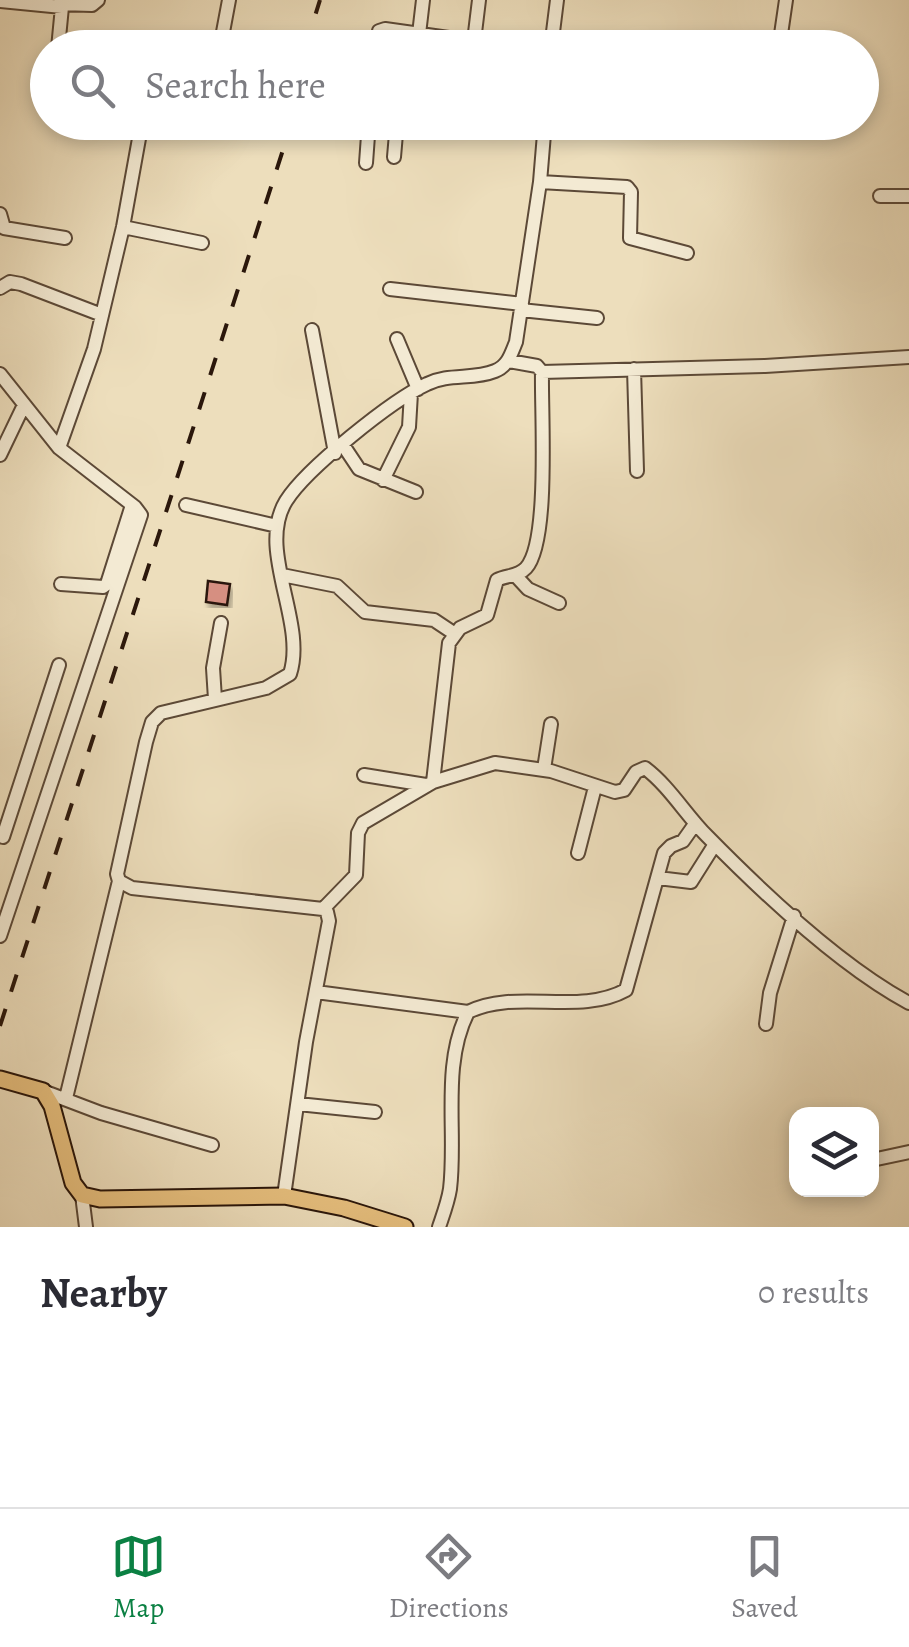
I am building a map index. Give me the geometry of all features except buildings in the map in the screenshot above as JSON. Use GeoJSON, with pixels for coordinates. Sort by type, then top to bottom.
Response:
{"type":"FeatureCollection","features":[{"type":"Feature","properties":{"kind":"main road"},"geometry":{"type":"LineString","coordinates":[[0,1080],[43,1090],[52,1106],[73,1183],[82,1195],[100,1200],[284,1196],[344,1208],[405,1227]]}},
{"type":"Feature","properties":{"kind":"street"},"geometry":{"type":"LineString","coordinates":[[0,1],[92,5],[98,0]]}},
{"type":"Feature","properties":{"kind":"street"},"geometry":{"type":"LineString","coordinates":[[223,30],[228,0]]}},
{"type":"Feature","properties":{"kind":"street"},"geometry":{"type":"LineString","coordinates":[[413,30],[423,0]]}},
{"type":"Feature","properties":{"kind":"street"},"geometry":{"type":"LineString","coordinates":[[475,30],[478,0]]}},
{"type":"Feature","properties":{"kind":"street"},"geometry":{"type":"LineString","coordinates":[[553,30],[557,0]]}},
{"type":"Feature","properties":{"kind":"street"},"geometry":{"type":"LineString","coordinates":[[782,30],[786,0]]}},
{"type":"Feature","properties":{"kind":"street"},"geometry":{"type":"LineString","coordinates":[[59,4],[64,11],[61,30]]}},
{"type":"Feature","properties":{"kind":"street"},"geometry":{"type":"LineString","coordinates":[[59,448],[90,365],[123,228],[139,140]]}},
{"type":"Feature","properties":{"kind":"street"},"geometry":{"type":"LineString","coordinates":[[366,163],[368,140]]}},
{"type":"Feature","properties":{"kind":"street"},"geometry":{"type":"LineString","coordinates":[[394,157],[395,140]]}},
{"type":"Feature","properties":{"kind":"street"},"geometry":{"type":"LineString","coordinates":[[66,1098],[119,881],[117,874],[152,722],[161,713],[266,688],[290,674],[293,647],[277,526],[284,504],[339,449],[415,391],[448,377],[497,371],[509,361],[521,307],[544,140]]}},
{"type":"Feature","properties":{"kind":"street"},"geometry":{"type":"LineString","coordinates":[[540,182],[628,187],[630,238],[687,252]]}},
{"type":"Feature","properties":{"kind":"street"},"geometry":{"type":"LineString","coordinates":[[880,196],[909,196]]}},
{"type":"Feature","properties":{"kind":"street"},"geometry":{"type":"LineString","coordinates":[[0,214],[4,228],[65,238]]}},
{"type":"Feature","properties":{"kind":"street"},"geometry":{"type":"LineString","coordinates":[[123,228],[202,242]]}},
{"type":"Feature","properties":{"kind":"street"},"geometry":{"type":"LineString","coordinates":[[0,288],[10,282],[20,284],[102,315]]}},
{"type":"Feature","properties":{"kind":"street"},"geometry":{"type":"LineString","coordinates":[[390,289],[597,318]]}},
{"type":"Feature","properties":{"kind":"street"},"geometry":{"type":"LineString","coordinates":[[312,330],[339,449],[359,469],[416,492]]}},
{"type":"Feature","properties":{"kind":"street"},"geometry":{"type":"LineString","coordinates":[[383,480],[408,428],[415,391],[398,339]]}},
{"type":"Feature","properties":{"kind":"street"},"geometry":{"type":"LineString","coordinates":[[542,372],[766,366],[909,357]]}},
{"type":"Feature","properties":{"kind":"street"},"geometry":{"type":"LineString","coordinates":[[430,783],[446,656],[454,634],[483,620],[498,580],[529,565],[541,522],[542,372],[537,366],[509,361]]}},
{"type":"Feature","properties":{"kind":"street"},"geometry":{"type":"LineString","coordinates":[[634,370],[637,471]]}},
{"type":"Feature","properties":{"kind":"street"},"geometry":{"type":"LineString","coordinates":[[0,374],[59,448],[135,507],[140,524],[0,936]]}},
{"type":"Feature","properties":{"kind":"street"},"geometry":{"type":"LineString","coordinates":[[0,455],[24,406]]}},
{"type":"Feature","properties":{"kind":"street"},"geometry":{"type":"LineString","coordinates":[[186,504],[277,526]]}},
{"type":"Feature","properties":{"kind":"street"},"geometry":{"type":"LineString","coordinates":[[61,584],[105,586],[135,507]]}},
{"type":"Feature","properties":{"kind":"street"},"geometry":{"type":"LineString","coordinates":[[282,575],[337,586],[365,612],[434,620],[454,634]]}},
{"type":"Feature","properties":{"kind":"street"},"geometry":{"type":"LineString","coordinates":[[514,575],[528,588],[559,603]]}},
{"type":"Feature","properties":{"kind":"street"},"geometry":{"type":"LineString","coordinates":[[215,700],[213,668],[221,623]]}},
{"type":"Feature","properties":{"kind":"street"},"geometry":{"type":"LineString","coordinates":[[28,846],[2,836],[60,665]]}},
{"type":"Feature","properties":{"kind":"street"},"geometry":{"type":"LineString","coordinates":[[544,769],[550,724]]}},
{"type":"Feature","properties":{"kind":"street"},"geometry":{"type":"LineString","coordinates":[[323,909],[356,875],[356,846],[363,823],[430,783],[495,763],[544,769],[615,792],[624,790],[636,772],[644,768],[714,844],[794,916],[882,988],[909,1003]]}},
{"type":"Feature","properties":{"kind":"street"},"geometry":{"type":"LineString","coordinates":[[364,775],[430,783]]}},
{"type":"Feature","properties":{"kind":"street"},"geometry":{"type":"LineString","coordinates":[[578,853],[595,787]]}},
{"type":"Feature","properties":{"kind":"street"},"geometry":{"type":"LineString","coordinates":[[316,992],[468,1012],[494,1004],[592,999],[626,990],[664,852],[683,842],[695,824]]}},
{"type":"Feature","properties":{"kind":"street"},"geometry":{"type":"LineString","coordinates":[[658,878],[691,882],[714,844]]}},
{"type":"Feature","properties":{"kind":"street"},"geometry":{"type":"LineString","coordinates":[[119,881],[132,888],[323,909]]}},
{"type":"Feature","properties":{"kind":"street"},"geometry":{"type":"LineString","coordinates":[[284,1196],[329,921],[323,909]]}},
{"type":"Feature","properties":{"kind":"street"},"geometry":{"type":"LineString","coordinates":[[766,1024],[770,993],[794,916]]}},
{"type":"Feature","properties":{"kind":"street"},"geometry":{"type":"LineString","coordinates":[[440,1227],[450,1188],[451,1108],[458,1038],[468,1012]]}},
{"type":"Feature","properties":{"kind":"street"},"geometry":{"type":"LineString","coordinates":[[43,1090],[101,1113],[212,1145]]}},
{"type":"Feature","properties":{"kind":"street"},"geometry":{"type":"LineString","coordinates":[[298,1104],[375,1112]]}},
{"type":"Feature","properties":{"kind":"street"},"geometry":{"type":"LineString","coordinates":[[879,1158],[909,1152]]}},
{"type":"Feature","properties":{"kind":"street"},"geometry":{"type":"LineString","coordinates":[[82,1195],[86,1227]]}},
{"type":"Feature","properties":{"kind":"railway"},"geometry":{"type":"LineString","coordinates":[[311,30],[320,0]]}},
{"type":"Feature","properties":{"kind":"railway"},"geometry":{"type":"LineString","coordinates":[[0,1026],[286,140]]}}]}
